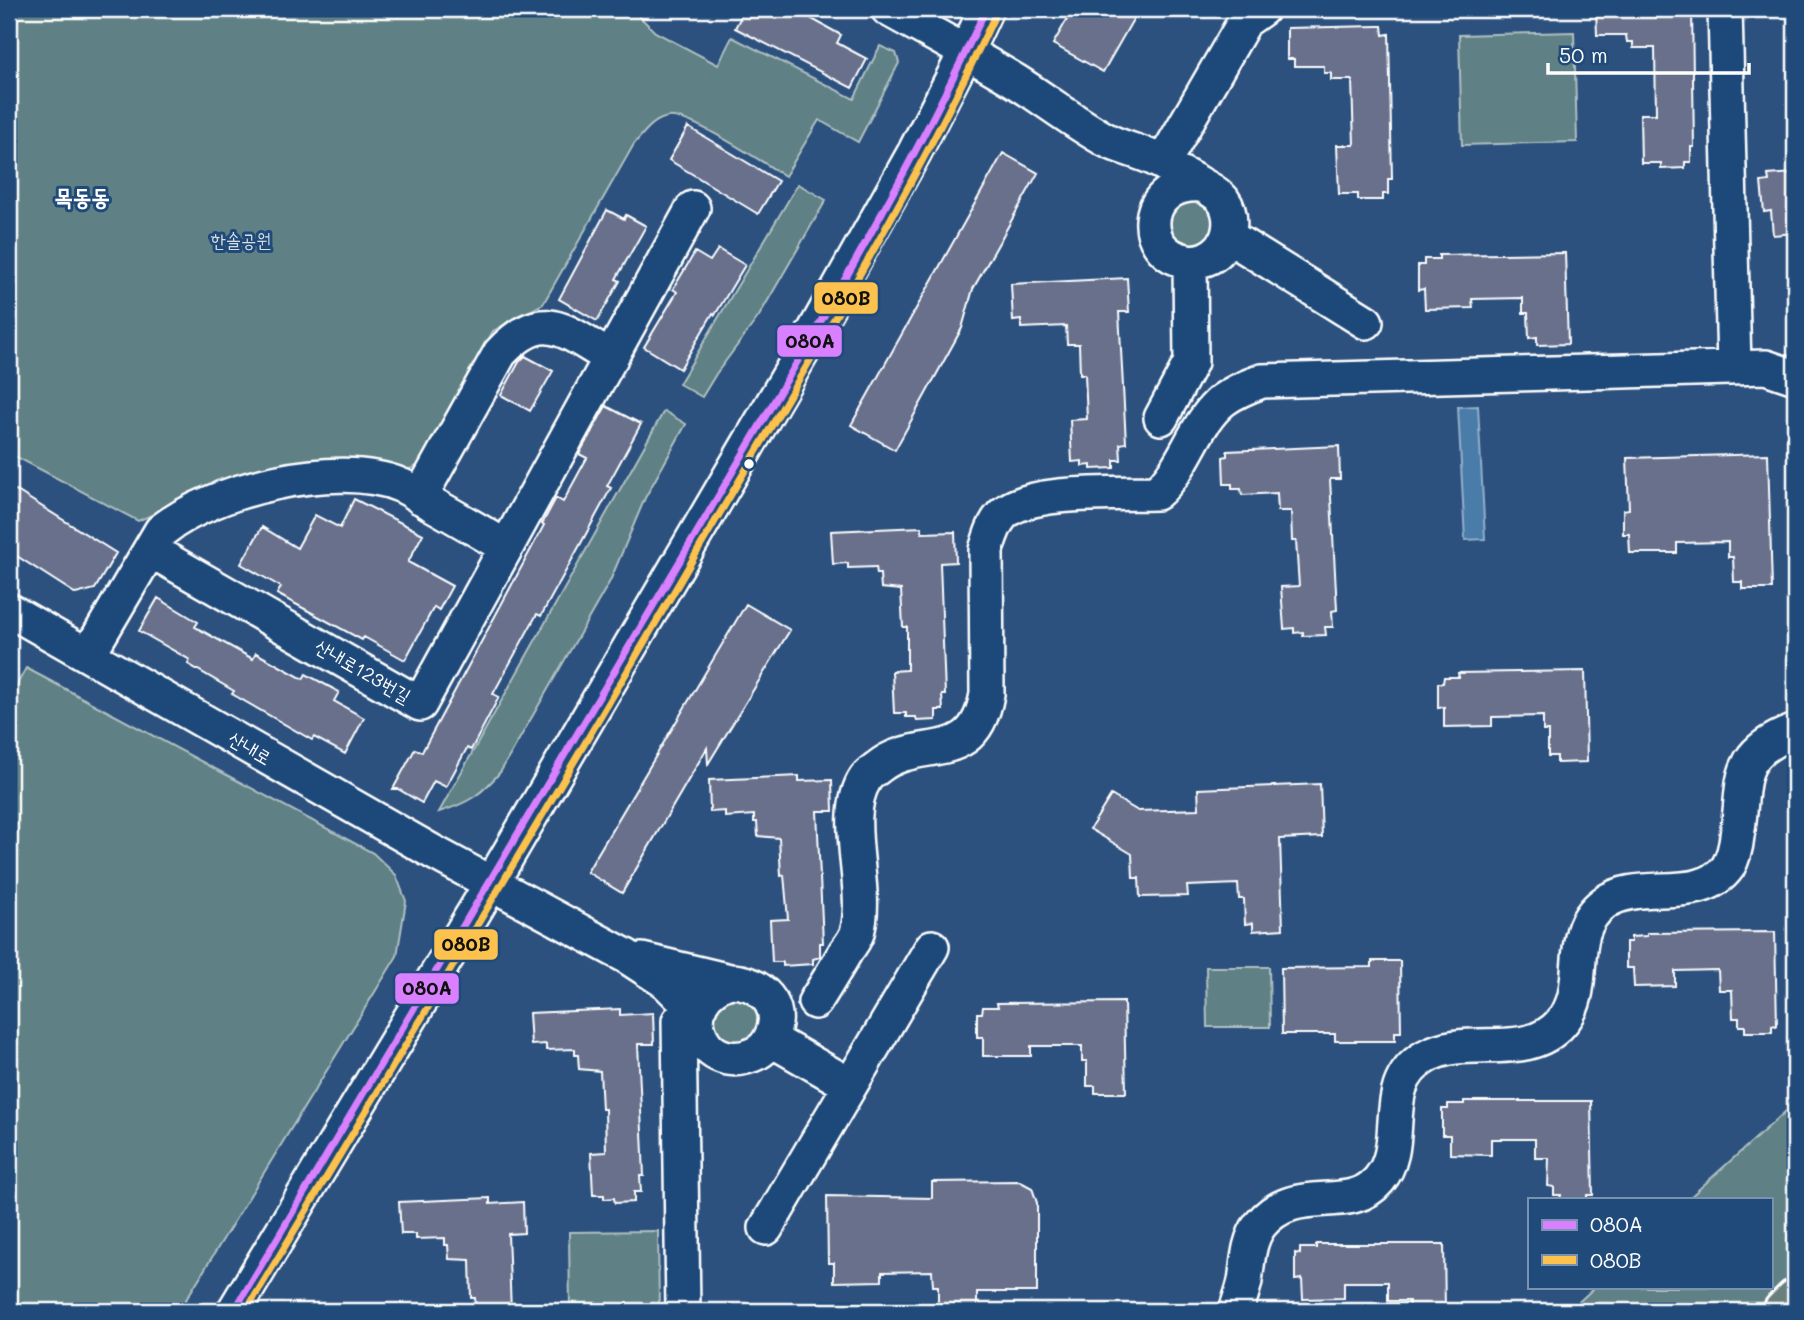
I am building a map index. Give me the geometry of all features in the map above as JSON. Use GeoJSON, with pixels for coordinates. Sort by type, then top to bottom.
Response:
{"type":"FeatureCollection","features":[{"type":"Feature","properties":{"kind":"main road"},"geometry":{"type":"LineString","coordinates":[[1783,1311],[1795,1299]]}},
{"type":"Feature","properties":{"kind":"street"},"geometry":{"type":"LineString","coordinates":[[888,9],[966,52],[1107,141],[1163,163],[1214,191],[1229,212],[1228,236],[1222,247],[1213,255],[1190,262],[1167,253],[1158,243],[1153,218],[1157,205],[1165,194],[1176,187],[1202,185]]}},
{"type":"Feature","properties":{"kind":"street"},"geometry":{"type":"LineString","coordinates":[[234,1311],[491,884],[806,346],[914,153],[986,9]]}},
{"type":"Feature","properties":{"kind":"street"},"geometry":{"type":"LineString","coordinates":[[1163,163],[1245,21],[1262,9]]}},
{"type":"Feature","properties":{"kind":"street"},"geometry":{"type":"LineString","coordinates":[[1725,9],[1734,368]]}},
{"type":"Feature","properties":{"kind":"street"},"geometry":{"type":"LineString","coordinates":[[1107,141],[1140,179],[1157,205]]}},
{"type":"Feature","properties":{"kind":"street","name":"산내로123번길"},"geometry":{"type":"LineString","coordinates":[[150,550],[419,704],[693,208]]}},
{"type":"Feature","properties":{"kind":"street"},"geometry":{"type":"LineString","coordinates":[[1228,236],[1366,322]]}},
{"type":"Feature","properties":{"kind":"street"},"geometry":{"type":"LineString","coordinates":[[1161,418],[1191,362],[1190,262]]}},
{"type":"Feature","properties":{"kind":"street"},"geometry":{"type":"LineString","coordinates":[[421,497],[500,353],[515,337],[537,326],[558,327],[611,358]]}},
{"type":"Feature","properties":{"kind":"street"},"geometry":{"type":"LineString","coordinates":[[816,1002],[857,933],[859,911],[856,799],[866,777],[886,761],[905,753],[939,749],[961,740],[976,727],[984,712],[987,694],[986,550],[992,531],[1002,515],[1018,503],[1039,498],[1156,493],[1168,483],[1202,426],[1221,401],[1262,381],[1766,367],[1795,377]]}},
{"type":"Feature","properties":{"kind":"street"},"geometry":{"type":"LineString","coordinates":[[88,655],[161,531],[177,517],[220,498],[301,477],[351,474],[399,484],[506,547]]}},
{"type":"Feature","properties":{"kind":"street","name":"산내로"},"geometry":{"type":"LineString","coordinates":[[9,610],[491,884],[626,956]]}},
{"type":"Feature","properties":{"kind":"street"},"geometry":{"type":"LineString","coordinates":[[1236,1311],[1245,1283],[1248,1254],[1259,1226],[1280,1207],[1306,1199],[1350,1197],[1370,1190],[1381,1177],[1391,1155],[1396,1097],[1405,1074],[1426,1056],[1449,1048],[1524,1044],[1544,1037],[1561,1024],[1570,1009],[1577,987],[1580,941],[1587,920],[1605,902],[1630,891],[1690,888],[1711,880],[1727,867],[1736,846],[1743,776],[1755,754],[1773,739],[1795,731]]}},
{"type":"Feature","properties":{"kind":"street"},"geometry":{"type":"LineString","coordinates":[[766,1228],[932,947]]}},
{"type":"Feature","properties":{"kind":"street"},"geometry":{"type":"LineString","coordinates":[[626,956],[754,985],[765,993],[772,1005],[774,1032],[757,1053],[731,1059],[717,1055],[708,1048],[697,1026],[688,1017],[666,982],[626,956]]}},
{"type":"Feature","properties":{"kind":"street"},"geometry":{"type":"LineString","coordinates":[[683,1311],[688,1017],[708,991],[718,984],[730,981]]}},
{"type":"Feature","properties":{"kind":"street"},"geometry":{"type":"LineString","coordinates":[[770,1039],[850,1086]]}},
{"type":"Feature","properties":{"kind":"green space","name":"한솔공원"},"geometry":{"type":"Polygon","coordinates":[[[9,9],[632,9],[655,32],[718,65],[732,37],[854,99],[880,46],[896,53],[899,63],[858,142],[819,120],[785,176],[709,130],[692,123],[668,117],[653,124],[634,144],[543,304],[493,331],[422,464],[402,472],[219,485],[138,521],[9,453],[9,9]]]}},
{"type":"Feature","properties":{"kind":"green space"},"geometry":{"type":"Polygon","coordinates":[[[1574,32],[1577,142],[1462,145],[1459,35],[1574,32]]]}},
{"type":"Feature","properties":{"kind":"green space"},"geometry":{"type":"Polygon","coordinates":[[[798,184],[826,200],[759,316],[702,397],[679,384],[798,184]]]}},
{"type":"Feature","properties":{"kind":"green space"},"geometry":{"type":"Polygon","coordinates":[[[1192,198],[1205,204],[1214,216],[1213,235],[1193,249],[1170,239],[1168,222],[1172,209],[1192,198]]]}},
{"type":"Feature","properties":{"kind":"green space"},"geometry":{"type":"Polygon","coordinates":[[[664,411],[686,424],[645,498],[610,581],[501,771],[474,797],[439,812],[664,411]]]}},
{"type":"Feature","properties":{"kind":"green space"},"geometry":{"type":"Polygon","coordinates":[[[26,668],[373,853],[396,875],[406,901],[397,956],[179,1311],[84,1311],[68,1303],[53,1310],[38,1312],[24,1310],[9,1303],[9,699],[26,668]]]}},
{"type":"Feature","properties":{"kind":"green space"},"geometry":{"type":"Polygon","coordinates":[[[1206,967],[1269,967],[1270,1027],[1207,1027],[1206,967]]]}},
{"type":"Feature","properties":{"kind":"green space"},"geometry":{"type":"Polygon","coordinates":[[[747,995],[762,1017],[753,1041],[719,1043],[708,1010],[713,1002],[747,995]]]}},
{"type":"Feature","properties":{"kind":"green space"},"geometry":{"type":"Polygon","coordinates":[[[1795,1103],[1795,1276],[1757,1311],[1569,1311],[1594,1288],[1772,1288],[1772,1198],[1689,1198],[1795,1103]]]}},
{"type":"Feature","properties":{"kind":"green space"},"geometry":{"type":"Polygon","coordinates":[[[658,1231],[659,1311],[570,1311],[569,1232],[658,1231]]]}},
{"type":"Feature","properties":{"kind":"water"},"geometry":{"type":"Polygon","coordinates":[[[1478,406],[1485,539],[1465,540],[1458,407],[1478,406]]]}},
{"type":"Feature","properties":{"kind":"building"},"geometry":{"type":"Polygon","coordinates":[[[745,9],[794,9],[841,35],[837,43],[867,59],[852,88],[735,28],[745,9]]]}},
{"type":"Feature","properties":{"kind":"building"},"geometry":{"type":"Polygon","coordinates":[[[1073,9],[1139,9],[1103,72],[1053,44],[1073,9]]]}},
{"type":"Feature","properties":{"kind":"building"},"geometry":{"type":"Polygon","coordinates":[[[1596,9],[1692,9],[1694,147],[1691,147],[1691,162],[1685,162],[1685,168],[1661,169],[1661,163],[1641,163],[1640,114],[1656,114],[1655,48],[1633,48],[1633,42],[1627,42],[1626,35],[1597,35],[1596,9]]]}},
{"type":"Feature","properties":{"kind":"building"},"geometry":{"type":"Polygon","coordinates":[[[1382,26],[1383,35],[1389,34],[1392,179],[1388,179],[1388,194],[1383,194],[1383,200],[1358,200],[1358,194],[1339,194],[1337,145],[1354,145],[1352,80],[1331,80],[1331,73],[1324,73],[1324,66],[1294,66],[1294,59],[1287,59],[1287,28],[1382,26]]]}},
{"type":"Feature","properties":{"kind":"building"},"geometry":{"type":"Polygon","coordinates":[[[688,127],[778,181],[758,214],[669,160],[688,127]]]}},
{"type":"Feature","properties":{"kind":"building"},"geometry":{"type":"Polygon","coordinates":[[[1003,153],[1038,173],[973,289],[962,328],[895,450],[851,425],[1003,153]]]}},
{"type":"Feature","properties":{"kind":"building"},"geometry":{"type":"Polygon","coordinates":[[[1795,173],[1795,233],[1773,235],[1771,211],[1764,212],[1761,182],[1769,181],[1768,175],[1795,173]]]}},
{"type":"Feature","properties":{"kind":"building"},"geometry":{"type":"Polygon","coordinates":[[[607,210],[624,219],[626,215],[646,226],[616,279],[620,281],[597,321],[559,299],[607,210]]]}},
{"type":"Feature","properties":{"kind":"building"},"geometry":{"type":"Polygon","coordinates":[[[718,249],[745,265],[680,369],[644,347],[677,292],[673,289],[695,252],[710,261],[718,249]]]}},
{"type":"Feature","properties":{"kind":"building"},"geometry":{"type":"Polygon","coordinates":[[[1565,253],[1568,344],[1537,345],[1537,337],[1529,338],[1528,313],[1523,313],[1523,298],[1472,299],[1473,308],[1425,309],[1424,289],[1418,290],[1418,265],[1424,265],[1424,259],[1439,259],[1439,255],[1565,253]]]}},
{"type":"Feature","properties":{"kind":"building"},"geometry":{"type":"Polygon","coordinates":[[[1127,278],[1129,312],[1119,312],[1126,443],[1120,444],[1121,460],[1114,460],[1114,468],[1091,469],[1091,465],[1082,466],[1082,461],[1072,462],[1070,420],[1087,419],[1085,374],[1080,374],[1079,344],[1067,344],[1066,326],[1021,328],[1021,320],[1013,321],[1011,284],[1127,278]]]}},
{"type":"Feature","properties":{"kind":"building"},"geometry":{"type":"Polygon","coordinates":[[[525,356],[553,371],[530,411],[501,395],[525,356]]]}},
{"type":"Feature","properties":{"kind":"building"},"geometry":{"type":"Polygon","coordinates":[[[606,406],[641,424],[607,486],[611,488],[580,545],[541,616],[537,614],[493,694],[499,697],[471,750],[467,748],[446,787],[434,781],[422,803],[398,789],[393,789],[415,749],[422,752],[556,498],[563,502],[587,458],[579,454],[606,406]]]}},
{"type":"Feature","properties":{"kind":"building"},"geometry":{"type":"Polygon","coordinates":[[[1339,446],[1340,479],[1330,479],[1337,610],[1332,611],[1333,627],[1325,627],[1326,635],[1303,636],[1303,632],[1294,633],[1294,628],[1284,629],[1281,587],[1299,586],[1296,541],[1292,541],[1291,511],[1278,511],[1277,493],[1242,495],[1241,489],[1232,489],[1232,484],[1224,484],[1223,457],[1227,456],[1227,451],[1339,446]]]}},
{"type":"Feature","properties":{"kind":"building"},"geometry":{"type":"Polygon","coordinates":[[[1768,454],[1772,589],[1742,589],[1742,582],[1734,582],[1733,557],[1728,557],[1728,542],[1677,543],[1677,553],[1630,553],[1629,534],[1623,534],[1623,510],[1629,509],[1627,458],[1768,454]]]}},
{"type":"Feature","properties":{"kind":"building"},"geometry":{"type":"Polygon","coordinates":[[[9,486],[116,553],[95,589],[76,594],[9,551],[9,486]]]}},
{"type":"Feature","properties":{"kind":"building"},"geometry":{"type":"Polygon","coordinates":[[[354,499],[423,534],[408,562],[452,586],[439,610],[434,607],[405,660],[277,594],[281,587],[241,564],[262,527],[297,548],[315,515],[340,528],[354,499]]]}},
{"type":"Feature","properties":{"kind":"building"},"geometry":{"type":"Polygon","coordinates":[[[922,527],[922,533],[955,532],[956,562],[940,563],[945,695],[942,695],[943,710],[936,710],[936,720],[917,721],[916,717],[906,717],[906,713],[894,713],[892,671],[907,670],[907,627],[903,627],[901,590],[881,588],[880,574],[877,574],[876,567],[848,568],[848,563],[833,564],[831,531],[922,527]]]}},
{"type":"Feature","properties":{"kind":"building"},"geometry":{"type":"Polygon","coordinates":[[[158,598],[198,622],[195,627],[253,659],[256,653],[303,679],[306,674],[339,692],[334,701],[364,718],[345,754],[314,737],[312,740],[232,694],[234,691],[188,664],[190,660],[139,631],[158,598]]]}},
{"type":"Feature","properties":{"kind":"building"},"geometry":{"type":"Polygon","coordinates":[[[746,604],[790,630],[708,764],[707,748],[622,893],[587,872],[746,604]]]}},
{"type":"Feature","properties":{"kind":"building"},"geometry":{"type":"Polygon","coordinates":[[[1585,671],[1587,762],[1557,763],[1557,756],[1548,756],[1548,731],[1543,731],[1543,716],[1492,717],[1492,726],[1444,727],[1444,707],[1438,708],[1438,683],[1443,683],[1444,677],[1459,677],[1458,673],[1585,671]]]}},
{"type":"Feature","properties":{"kind":"building"},"geometry":{"type":"Polygon","coordinates":[[[799,776],[799,781],[832,780],[833,811],[817,811],[823,943],[820,943],[820,957],[813,959],[813,964],[783,966],[783,962],[772,962],[770,920],[788,919],[784,875],[781,876],[779,838],[758,836],[754,815],[725,817],[725,811],[710,812],[709,780],[799,776]]]}},
{"type":"Feature","properties":{"kind":"building"},"geometry":{"type":"Polygon","coordinates":[[[1320,784],[1322,837],[1280,839],[1283,929],[1253,931],[1253,923],[1245,924],[1244,899],[1239,899],[1238,884],[1187,886],[1188,896],[1140,897],[1139,878],[1133,878],[1132,854],[1090,829],[1111,795],[1138,811],[1199,809],[1198,789],[1320,784]]]}},
{"type":"Feature","properties":{"kind":"building"},"geometry":{"type":"Polygon","coordinates":[[[1775,932],[1777,1026],[1772,1025],[1772,1032],[1745,1032],[1745,1026],[1739,1026],[1739,1018],[1733,1018],[1732,990],[1719,990],[1718,970],[1675,971],[1675,986],[1634,987],[1633,968],[1626,968],[1626,942],[1631,942],[1631,937],[1647,936],[1647,933],[1775,932]]]}},
{"type":"Feature","properties":{"kind":"building"},"geometry":{"type":"Polygon","coordinates":[[[1372,961],[1400,961],[1401,1032],[1395,1032],[1395,1041],[1335,1041],[1335,1034],[1282,1034],[1281,968],[1372,967],[1372,961]]]}},
{"type":"Feature","properties":{"kind":"building"},"geometry":{"type":"Polygon","coordinates":[[[1124,1002],[1126,1093],[1095,1093],[1095,1086],[1087,1086],[1087,1061],[1082,1061],[1082,1046],[1031,1046],[1031,1056],[983,1056],[983,1037],[977,1037],[977,1013],[982,1013],[983,1007],[998,1007],[997,1003],[1124,1002]]]}},
{"type":"Feature","properties":{"kind":"building"},"geometry":{"type":"Polygon","coordinates":[[[620,1009],[620,1015],[653,1013],[654,1044],[638,1044],[644,1176],[640,1176],[641,1192],[634,1192],[634,1202],[615,1203],[614,1198],[604,1199],[604,1195],[593,1195],[591,1153],[606,1152],[605,1109],[602,1109],[600,1071],[579,1069],[575,1049],[546,1050],[546,1044],[531,1045],[529,1013],[620,1009]]]}},
{"type":"Feature","properties":{"kind":"building"},"geometry":{"type":"Polygon","coordinates":[[[1464,1101],[1591,1101],[1593,1195],[1587,1195],[1587,1198],[1560,1198],[1561,1195],[1554,1195],[1554,1187],[1548,1186],[1549,1158],[1535,1158],[1535,1139],[1491,1139],[1491,1155],[1450,1154],[1450,1135],[1442,1135],[1442,1109],[1448,1109],[1448,1104],[1464,1104],[1464,1101]]]}},
{"type":"Feature","properties":{"kind":"building"},"geometry":{"type":"Polygon","coordinates":[[[1019,1181],[1032,1188],[1037,1203],[1037,1292],[977,1292],[977,1311],[938,1311],[938,1286],[933,1286],[932,1271],[882,1272],[882,1281],[834,1282],[834,1263],[828,1263],[827,1196],[932,1198],[932,1182],[1019,1181]]]}},
{"type":"Feature","properties":{"kind":"building"},"geometry":{"type":"Polygon","coordinates":[[[490,1198],[490,1204],[523,1202],[524,1233],[508,1234],[511,1311],[476,1311],[475,1298],[471,1298],[470,1260],[449,1259],[445,1238],[416,1239],[416,1234],[401,1234],[399,1202],[490,1198]]]}},
{"type":"Feature","properties":{"kind":"building"},"geometry":{"type":"Polygon","coordinates":[[[1316,1244],[1444,1244],[1445,1311],[1409,1311],[1409,1301],[1388,1301],[1388,1282],[1344,1282],[1344,1298],[1303,1299],[1302,1279],[1295,1280],[1295,1253],[1300,1254],[1300,1248],[1316,1248],[1316,1244]]]}},
{"type":"Feature","properties":{"kind":"transit line","name":"080A"},"geometry":{"type":"LineString","coordinates":[[234,1311],[806,347],[918,146],[986,9]]}},
{"type":"Feature","properties":{"kind":"transit line","name":"080B"},"geometry":{"type":"LineString","coordinates":[[246,1311],[816,350],[928,150],[996,13]]}},
{"type":"Feature","properties":{"kind":"district","name":"목동동"},"geometry":{"type":"Point","coordinates":[82,197]}}]}
